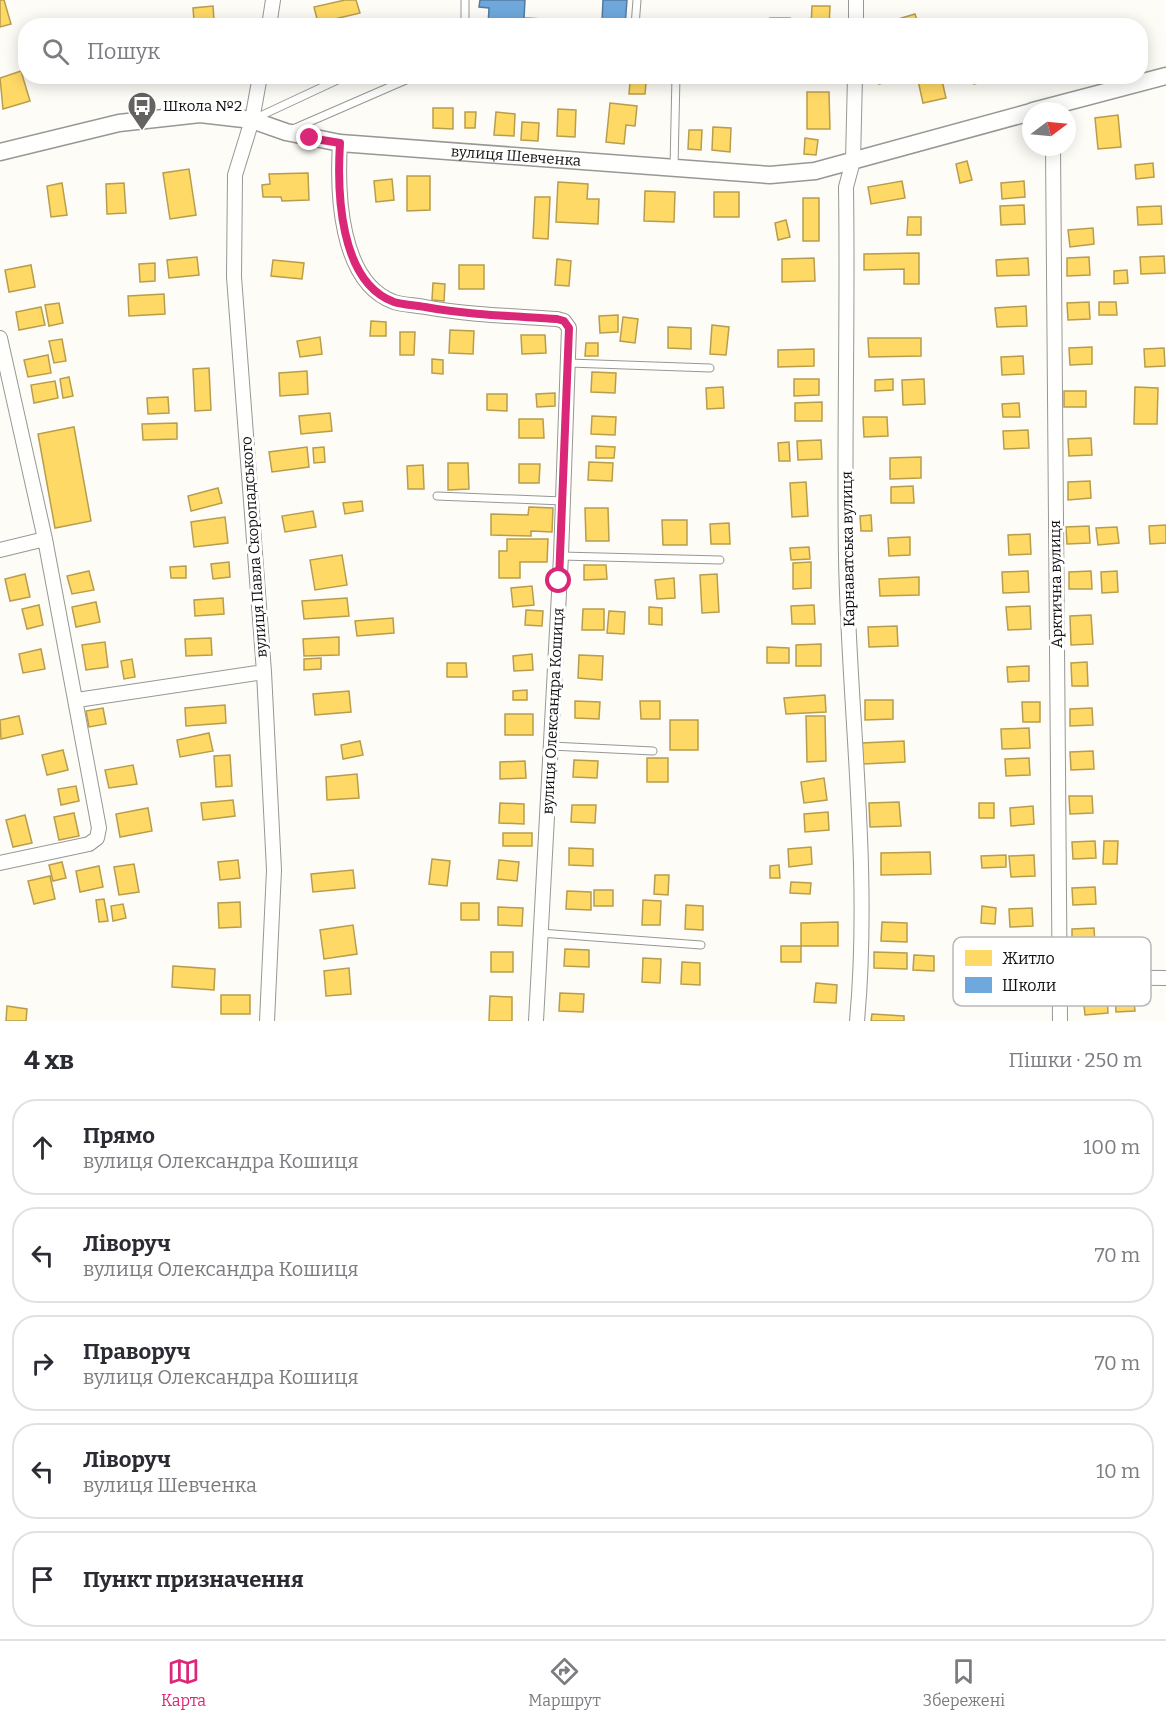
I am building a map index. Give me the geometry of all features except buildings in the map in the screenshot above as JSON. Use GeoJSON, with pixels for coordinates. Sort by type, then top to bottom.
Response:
{"type":"FeatureCollection","features":[{"type":"Feature","properties":{"kind":"street"},"geometry":{"type":"LineString","coordinates":[[270,18],[273,0]]}},
{"type":"Feature","properties":{"kind":"street"},"geometry":{"type":"LineString","coordinates":[[856,0],[856,18]]}},
{"type":"Feature","properties":{"kind":"street","name":"вулиця Шевченка"},"geometry":{"type":"LineString","coordinates":[[1148,81],[1166,76]]}},
{"type":"Feature","properties":{"kind":"street","name":"вулиця Павла Скоропадського"},"geometry":{"type":"LineString","coordinates":[[259,84],[252,120],[235,175],[234,278],[264,672],[274,870],[267,1021]]}},
{"type":"Feature","properties":{"kind":"street","name":"Карнаватська вулиця"},"geometry":{"type":"LineString","coordinates":[[855,84],[853,161],[846,187],[846,559],[861,898],[861,978],[857,1021]]}},
{"type":"Feature","properties":{"kind":"street","name":"вулиця Шевченка"},"geometry":{"type":"LineString","coordinates":[[1074,102],[1138,84]]}},
{"type":"Feature","properties":{"kind":"street","name":"вулиця Шевченка"},"geometry":{"type":"LineString","coordinates":[[0,152],[119,123],[200,114],[252,120],[286,132],[340,143],[770,175],[814,171],[1022,114]]}},
{"type":"Feature","properties":{"kind":"street","name":"вулиця Олександра Кошиця"},"geometry":{"type":"LineString","coordinates":[[340,143],[337,183],[343,229],[363,279],[392,302],[452,312],[564,321],[570,335],[561,556],[536,1021]]}},
{"type":"Feature","properties":{"kind":"street","name":"Арктична вулиця"},"geometry":{"type":"LineString","coordinates":[[1053,156],[1055,520],[1061,937]]}},
{"type":"Feature","properties":{"kind":"street"},"geometry":{"type":"LineString","coordinates":[[0,338],[45,539],[98,818],[97,838],[76,848],[0,863]]}},
{"type":"Feature","properties":{"kind":"street"},"geometry":{"type":"LineString","coordinates":[[0,550],[45,539]]}},
{"type":"Feature","properties":{"kind":"street"},"geometry":{"type":"LineString","coordinates":[[77,700],[264,672]]}},
{"type":"Feature","properties":{"kind":"street"},"geometry":{"type":"LineString","coordinates":[[1151,978],[1166,978]]}},
{"type":"Feature","properties":{"kind":"street","name":"Арктична вулиця"},"geometry":{"type":"LineString","coordinates":[[1060,1021],[1061,1006]]}},
{"type":"Feature","properties":{"kind":"lane"},"geometry":{"type":"LineString","coordinates":[[463,18],[465,0]]}},
{"type":"Feature","properties":{"kind":"lane"},"geometry":{"type":"LineString","coordinates":[[635,18],[636,0]]}},
{"type":"Feature","properties":{"kind":"lane"},"geometry":{"type":"LineString","coordinates":[[252,120],[329,84]]}},
{"type":"Feature","properties":{"kind":"lane"},"geometry":{"type":"LineString","coordinates":[[286,132],[397,84]]}},
{"type":"Feature","properties":{"kind":"lane"},"geometry":{"type":"LineString","coordinates":[[674,168],[676,84]]}},
{"type":"Feature","properties":{"kind":"lane"},"geometry":{"type":"LineString","coordinates":[[569,363],[710,368]]}},
{"type":"Feature","properties":{"kind":"lane"},"geometry":{"type":"LineString","coordinates":[[437,496],[563,501]]}},
{"type":"Feature","properties":{"kind":"lane"},"geometry":{"type":"LineString","coordinates":[[561,556],[720,560]]}},
{"type":"Feature","properties":{"kind":"lane"},"geometry":{"type":"LineString","coordinates":[[551,746],[653,751]]}},
{"type":"Feature","properties":{"kind":"lane"},"geometry":{"type":"LineString","coordinates":[[540,933],[701,945]]}},
{"type":"Feature","properties":{"kind":"place","name":"Школа №2"},"geometry":{"type":"Point","coordinates":[142,132]}},
{"type":"Feature","properties":{"kind":"route"},"geometry":{"type":"LineString","coordinates":[[310,138],[340,143],[337,183],[343,229],[363,279],[392,302],[452,312],[557,319],[564,321],[569,328],[559,581]]}}]}
